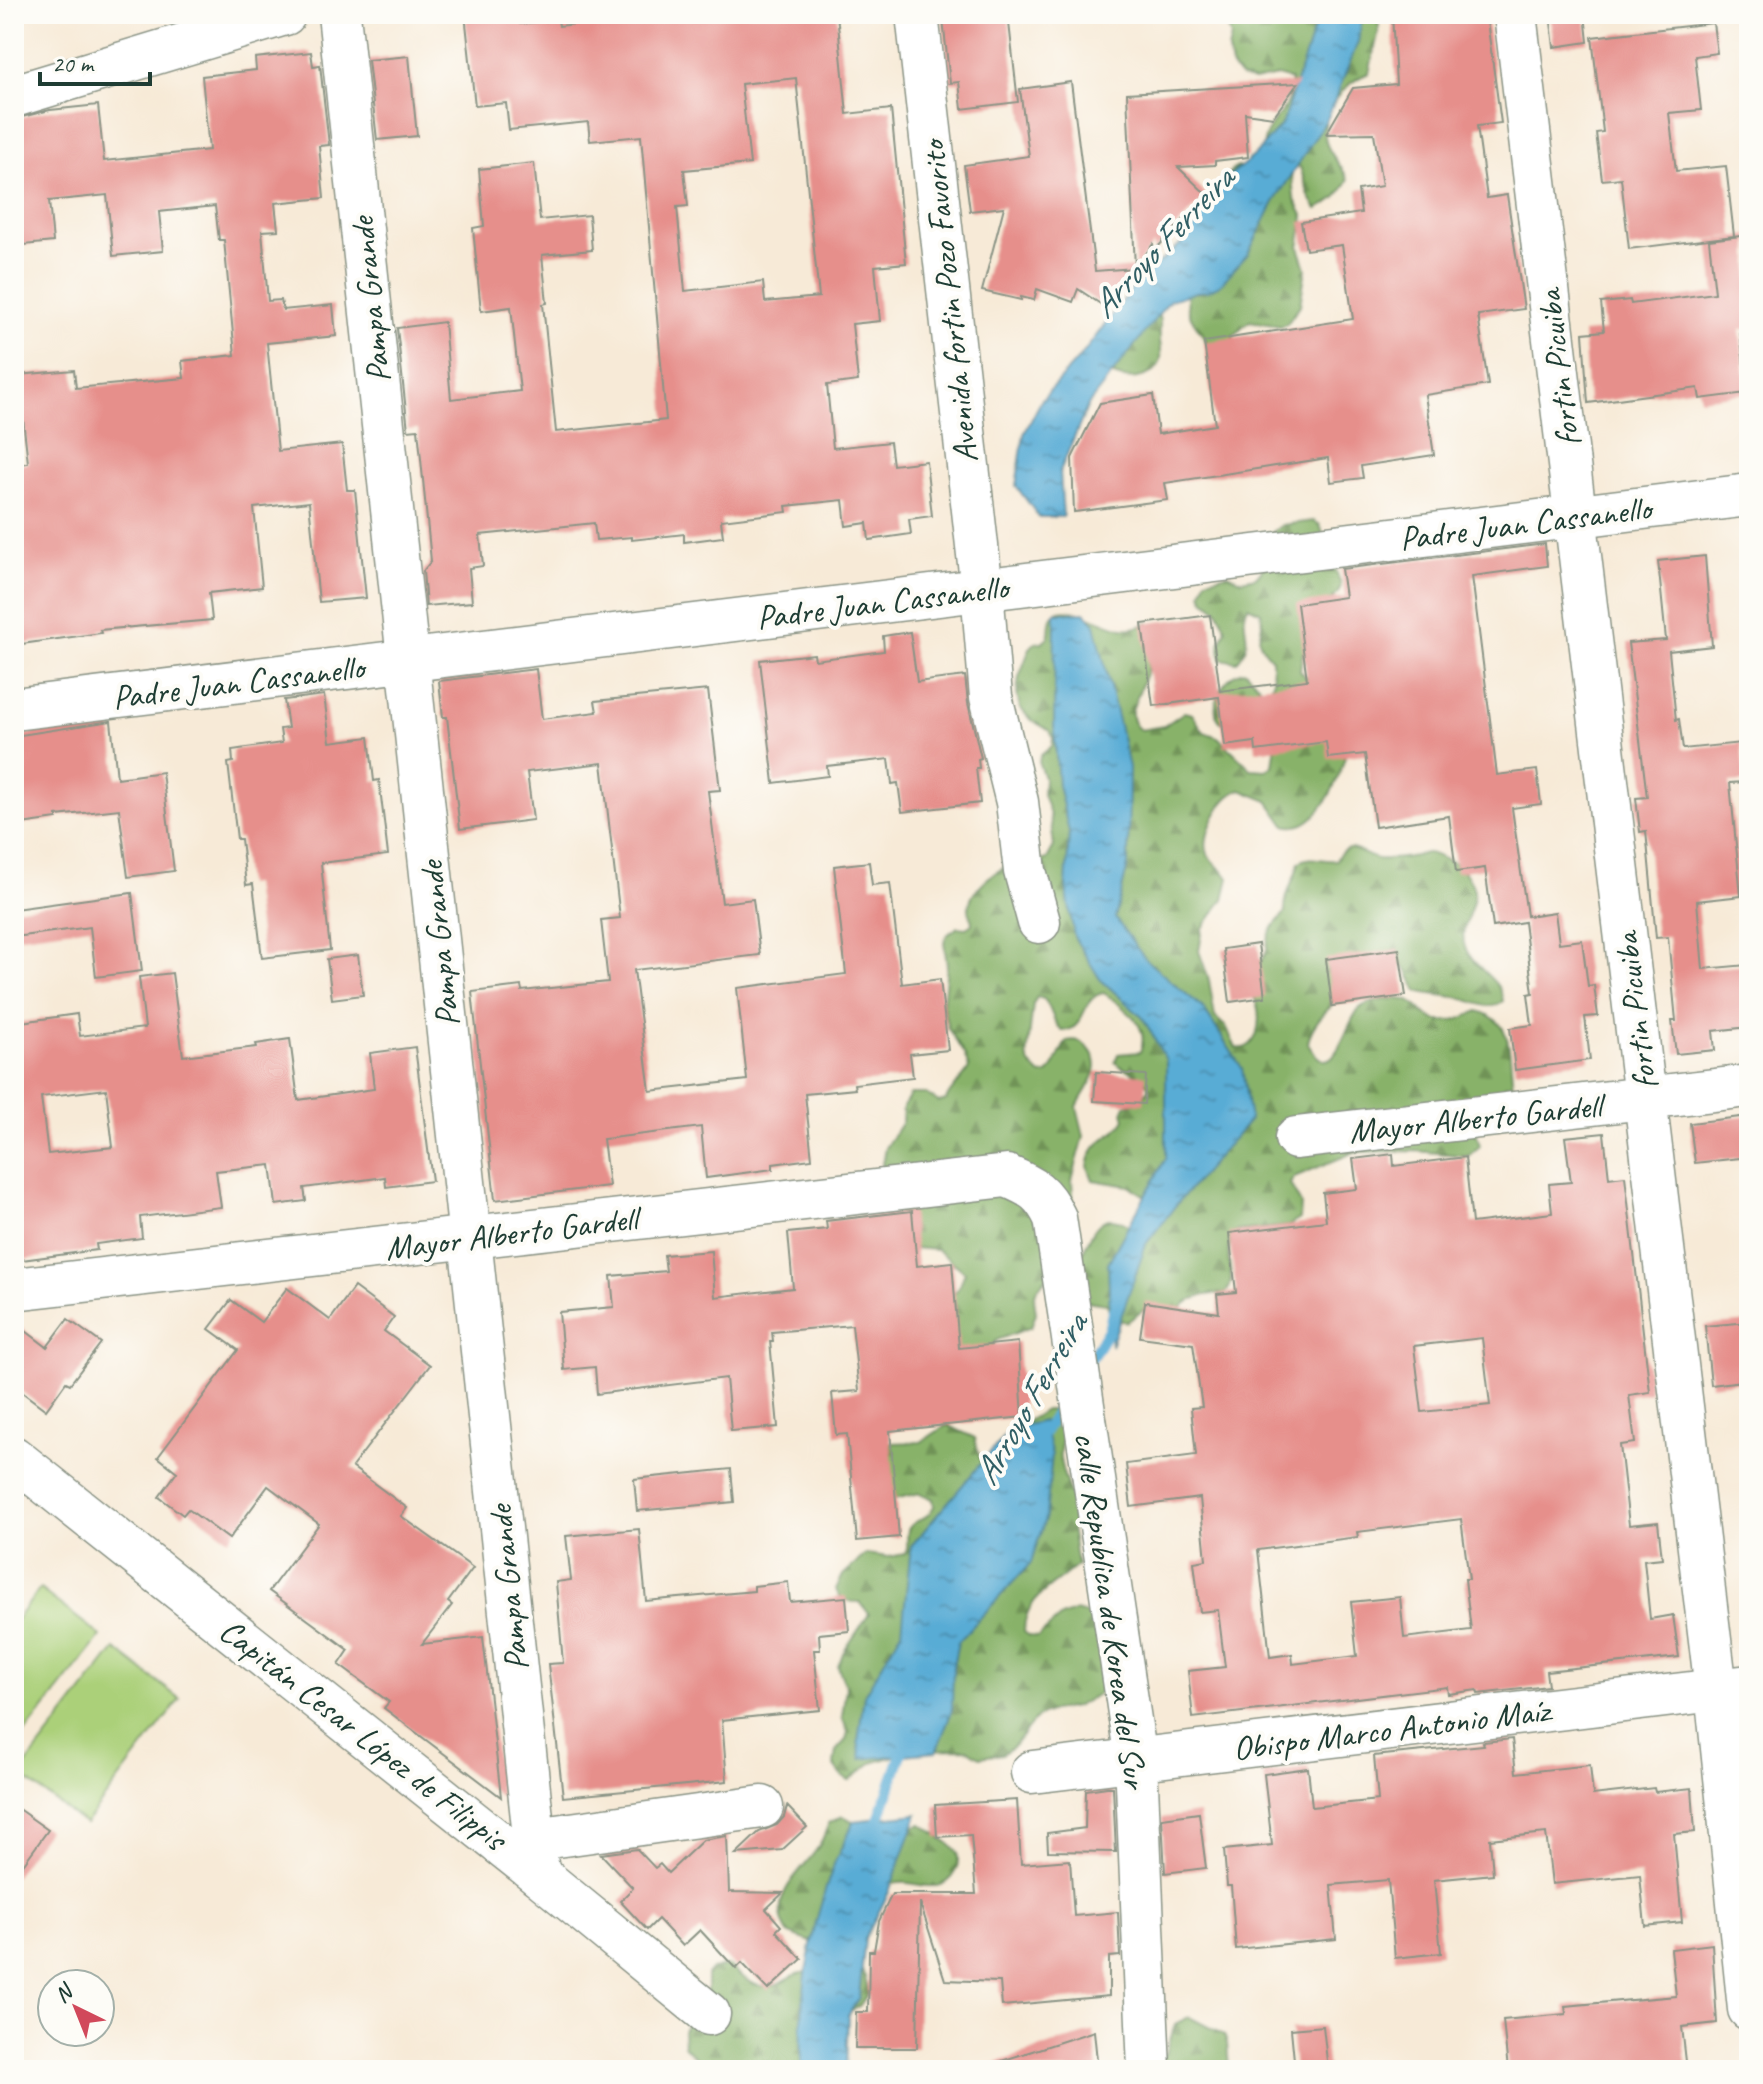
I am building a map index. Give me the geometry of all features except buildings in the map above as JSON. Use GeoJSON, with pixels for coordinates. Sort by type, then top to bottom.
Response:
{"type":"FeatureCollection","features":[{"type":"Feature","properties":{"kind":"street"},"geometry":{"type":"LineString","coordinates":[[14,96],[285,14]]}},
{"type":"Feature","properties":{"kind":"street","name":"Pampa Grande"},"geometry":{"type":"LineString","coordinates":[[339,14],[537,1856]]}},
{"type":"Feature","properties":{"kind":"street","name":"Avenida fortin Pozo Favorito"},"geometry":{"type":"LineString","coordinates":[[917,14],[982,590],[991,697],[1017,802],[1025,871],[1039,922]]}},
{"type":"Feature","properties":{"kind":"street","name":"fortin Picuiba"},"geometry":{"type":"LineString","coordinates":[[1515,14],[1645,1098],[1732,1688],[1749,2009]]}},
{"type":"Feature","properties":{"kind":"street","name":"Padre Juan Cassanello"},"geometry":{"type":"LineString","coordinates":[[14,709],[1749,495]]}},
{"type":"Feature","properties":{"kind":"street","name":"Mayor Alberto Gardell"},"geometry":{"type":"LineString","coordinates":[[1296,1138],[1749,1086]]}},
{"type":"Feature","properties":{"kind":"street","name":"Mayor Alberto Gardell"},"geometry":{"type":"LineString","coordinates":[[14,1289],[1007,1176]]}},
{"type":"Feature","properties":{"kind":"street","name":"calle Republica de Korea del Sur"},"geometry":{"type":"LineString","coordinates":[[1007,1176],[1034,1188],[1046,1200],[1055,1218],[1136,1760],[1149,2070]]}},
{"type":"Feature","properties":{"kind":"street","name":"Capitán Cesar López de Filippis"},"geometry":{"type":"LineString","coordinates":[[14,1458],[537,1856],[709,2014]]}},
{"type":"Feature","properties":{"kind":"street","name":"Obispo Marco Antonio Maíz"},"geometry":{"type":"LineString","coordinates":[[1032,1772],[1732,1688]]}},
{"type":"Feature","properties":{"kind":"street"},"geometry":{"type":"LineString","coordinates":[[537,1856],[762,1807]]}},
{"type":"Feature","properties":{"kind":"green space"},"geometry":{"type":"Polygon","coordinates":[[[1195,14],[1378,14],[1379,30],[1369,73],[1343,91],[1326,120],[1326,142],[1348,180],[1332,201],[1317,209],[1309,196],[1300,167],[1263,148],[1269,129],[1288,100],[1291,80],[1277,76],[1254,81],[1240,77],[1231,66],[1228,51],[1231,37],[1226,23],[1211,23],[1197,18],[1195,14]]]}},
{"type":"Feature","properties":{"kind":"green space"},"geometry":{"type":"Polygon","coordinates":[[[1238,167],[1286,172],[1292,176],[1294,198],[1304,217],[1299,247],[1306,268],[1300,305],[1287,324],[1280,326],[1250,321],[1234,335],[1231,342],[1208,348],[1188,309],[1193,252],[1201,218],[1227,176],[1238,167]]]}},
{"type":"Feature","properties":{"kind":"green space"},"geometry":{"type":"Polygon","coordinates":[[[1150,312],[1158,314],[1160,320],[1161,356],[1158,365],[1142,377],[1113,375],[1113,367],[1150,312]]]}},
{"type":"Feature","properties":{"kind":"green space"},"geometry":{"type":"Polygon","coordinates":[[[1314,521],[1320,525],[1341,585],[1312,628],[1300,671],[1311,682],[1346,753],[1332,790],[1307,822],[1297,826],[1285,825],[1268,801],[1241,790],[1227,799],[1214,817],[1206,847],[1212,861],[1229,878],[1224,899],[1203,928],[1199,951],[1209,980],[1215,1017],[1226,1027],[1236,1048],[1244,1048],[1254,1040],[1259,1018],[1250,988],[1251,976],[1267,951],[1272,929],[1285,913],[1286,899],[1299,862],[1309,859],[1336,860],[1340,853],[1350,849],[1378,859],[1431,854],[1458,865],[1473,886],[1473,903],[1464,929],[1465,947],[1497,986],[1503,1001],[1485,1006],[1461,998],[1417,991],[1408,971],[1398,961],[1331,1007],[1312,1031],[1308,1044],[1318,1057],[1326,1060],[1333,1056],[1357,1012],[1363,1006],[1381,1001],[1406,1000],[1429,1017],[1442,1021],[1478,1011],[1491,1017],[1506,1035],[1515,1096],[1476,1131],[1480,1146],[1468,1156],[1416,1151],[1355,1152],[1294,1177],[1290,1184],[1301,1204],[1300,1219],[1288,1226],[1235,1231],[1229,1249],[1231,1281],[1225,1293],[1200,1297],[1179,1310],[1145,1309],[1127,1322],[1112,1319],[1107,1304],[1086,1301],[1075,1271],[1098,1225],[1111,1219],[1135,1227],[1150,1199],[1129,1186],[1093,1180],[1088,1167],[1098,1144],[1125,1119],[1123,1112],[1126,1105],[1142,1101],[1149,1088],[1139,1076],[1115,1062],[1118,1054],[1140,1052],[1142,1033],[1133,1017],[1104,993],[1091,1000],[1076,1025],[1062,1031],[1044,999],[1037,997],[1033,1004],[1027,1057],[1030,1064],[1041,1075],[1048,1074],[1067,1041],[1074,1040],[1087,1046],[1096,1064],[1093,1078],[1077,1107],[1084,1136],[1072,1180],[1074,1210],[1050,1273],[1036,1291],[1036,1313],[1031,1327],[997,1340],[959,1379],[950,1299],[965,1272],[937,1250],[914,1248],[895,1218],[901,1204],[882,1164],[885,1148],[902,1122],[903,1107],[911,1094],[926,1094],[939,1102],[946,1100],[969,1068],[948,1028],[943,1005],[947,965],[944,942],[947,935],[958,927],[966,928],[972,924],[969,910],[971,899],[996,872],[1009,866],[1047,859],[1054,846],[1039,764],[1040,756],[1052,746],[1053,738],[1050,731],[1030,719],[1020,708],[1017,693],[1019,677],[1030,648],[1048,637],[1051,618],[1065,610],[1123,628],[1148,623],[1148,668],[1132,710],[1136,726],[1140,730],[1164,726],[1184,712],[1192,714],[1204,732],[1218,737],[1251,769],[1266,770],[1273,766],[1276,744],[1222,723],[1216,709],[1224,684],[1238,673],[1245,671],[1261,687],[1269,687],[1273,682],[1272,659],[1259,639],[1261,612],[1248,606],[1245,613],[1246,647],[1236,662],[1221,659],[1220,644],[1226,629],[1217,609],[1205,600],[1202,593],[1206,579],[1227,574],[1241,580],[1256,577],[1261,571],[1269,535],[1282,525],[1314,521]]]}},
{"type":"Feature","properties":{"kind":"green space"},"geometry":{"type":"Polygon","coordinates":[[[1045,1410],[1054,1410],[1062,1422],[1060,1459],[1076,1515],[1071,1528],[1077,1565],[1035,1601],[1025,1620],[1024,1632],[1038,1637],[1061,1617],[1076,1611],[1113,1622],[1108,1688],[1075,1707],[1037,1717],[1014,1746],[1002,1754],[980,1757],[967,1749],[914,1750],[872,1763],[849,1781],[834,1765],[836,1751],[846,1740],[848,1732],[842,1717],[846,1687],[838,1667],[843,1653],[869,1614],[860,1602],[845,1600],[836,1589],[843,1575],[866,1554],[889,1557],[905,1554],[909,1528],[934,1506],[933,1499],[920,1493],[890,1500],[889,1443],[921,1442],[947,1425],[975,1438],[980,1460],[985,1465],[1013,1442],[1018,1427],[1045,1410]]]}},
{"type":"Feature","properties":{"kind":"green space"},"geometry":{"type":"Polygon","coordinates":[[[40,1589],[101,1636],[14,1747],[14,1622],[40,1589]]]}},
{"type":"Feature","properties":{"kind":"green space"},"geometry":{"type":"Polygon","coordinates":[[[115,1649],[180,1699],[85,1824],[19,1774],[115,1649]]]}},
{"type":"Feature","properties":{"kind":"green space"},"geometry":{"type":"Polygon","coordinates":[[[843,1816],[856,1823],[907,1830],[922,1824],[953,1847],[958,1865],[952,1877],[941,1885],[890,1885],[817,1944],[789,1934],[782,1921],[783,1897],[819,1846],[829,1823],[843,1816]]]}},
{"type":"Feature","properties":{"kind":"green space"},"geometry":{"type":"Polygon","coordinates":[[[859,1964],[868,1993],[860,2005],[848,2014],[836,2070],[692,2070],[699,2061],[684,2045],[683,2031],[707,1991],[707,1975],[712,1969],[728,1966],[764,1987],[799,1974],[859,1964]]]}},
{"type":"Feature","properties":{"kind":"green space"},"geometry":{"type":"Polygon","coordinates":[[[1189,2017],[1224,2035],[1229,2067],[1234,2070],[1145,2070],[1166,2053],[1175,2024],[1189,2017]]]}},
{"type":"Feature","properties":{"kind":"water"},"geometry":{"type":"Polygon","coordinates":[[[1319,14],[1363,14],[1358,42],[1328,117],[1273,204],[1248,254],[1220,285],[1170,300],[1088,405],[1060,471],[1063,517],[1039,517],[1016,486],[1024,434],[1042,399],[1081,356],[1136,283],[1186,239],[1228,177],[1255,155],[1282,124],[1319,14]]]}},
{"type":"Feature","properties":{"kind":"water"},"geometry":{"type":"Polygon","coordinates":[[[1085,612],[1095,624],[1129,767],[1128,865],[1115,918],[1146,960],[1203,1008],[1242,1068],[1250,1120],[1146,1244],[1111,1346],[1108,1263],[1166,1158],[1166,1060],[1143,1018],[1100,979],[1074,937],[1066,886],[1069,832],[1058,785],[1054,725],[1055,613],[1085,612]]]}},
{"type":"Feature","properties":{"kind":"water"},"geometry":{"type":"Polygon","coordinates":[[[1043,1421],[1052,1455],[1046,1516],[1031,1563],[958,1642],[953,1666],[952,1711],[936,1752],[861,1759],[858,1741],[864,1695],[902,1631],[911,1546],[1010,1429],[1043,1421]]]}},
{"type":"Feature","properties":{"kind":"water"},"geometry":{"type":"Polygon","coordinates":[[[918,1814],[888,1894],[865,1939],[859,1997],[848,2016],[846,2070],[802,2070],[802,2017],[811,1942],[833,1867],[853,1821],[918,1814]]]}},
{"type":"Feature","properties":{"kind":"waterway","name":"Arroyo Ferreira"},"geometry":{"type":"LineString","coordinates":[[1088,1363],[1109,1329],[1113,1310]]}},
{"type":"Feature","properties":{"kind":"waterway","name":"Arroyo Ferreira"},"geometry":{"type":"LineString","coordinates":[[1039,1440],[1068,1394]]}},
{"type":"Feature","properties":{"kind":"waterway","name":"Arroyo Ferreira"},"geometry":{"type":"LineString","coordinates":[[875,1830],[905,1744]]}}]}
